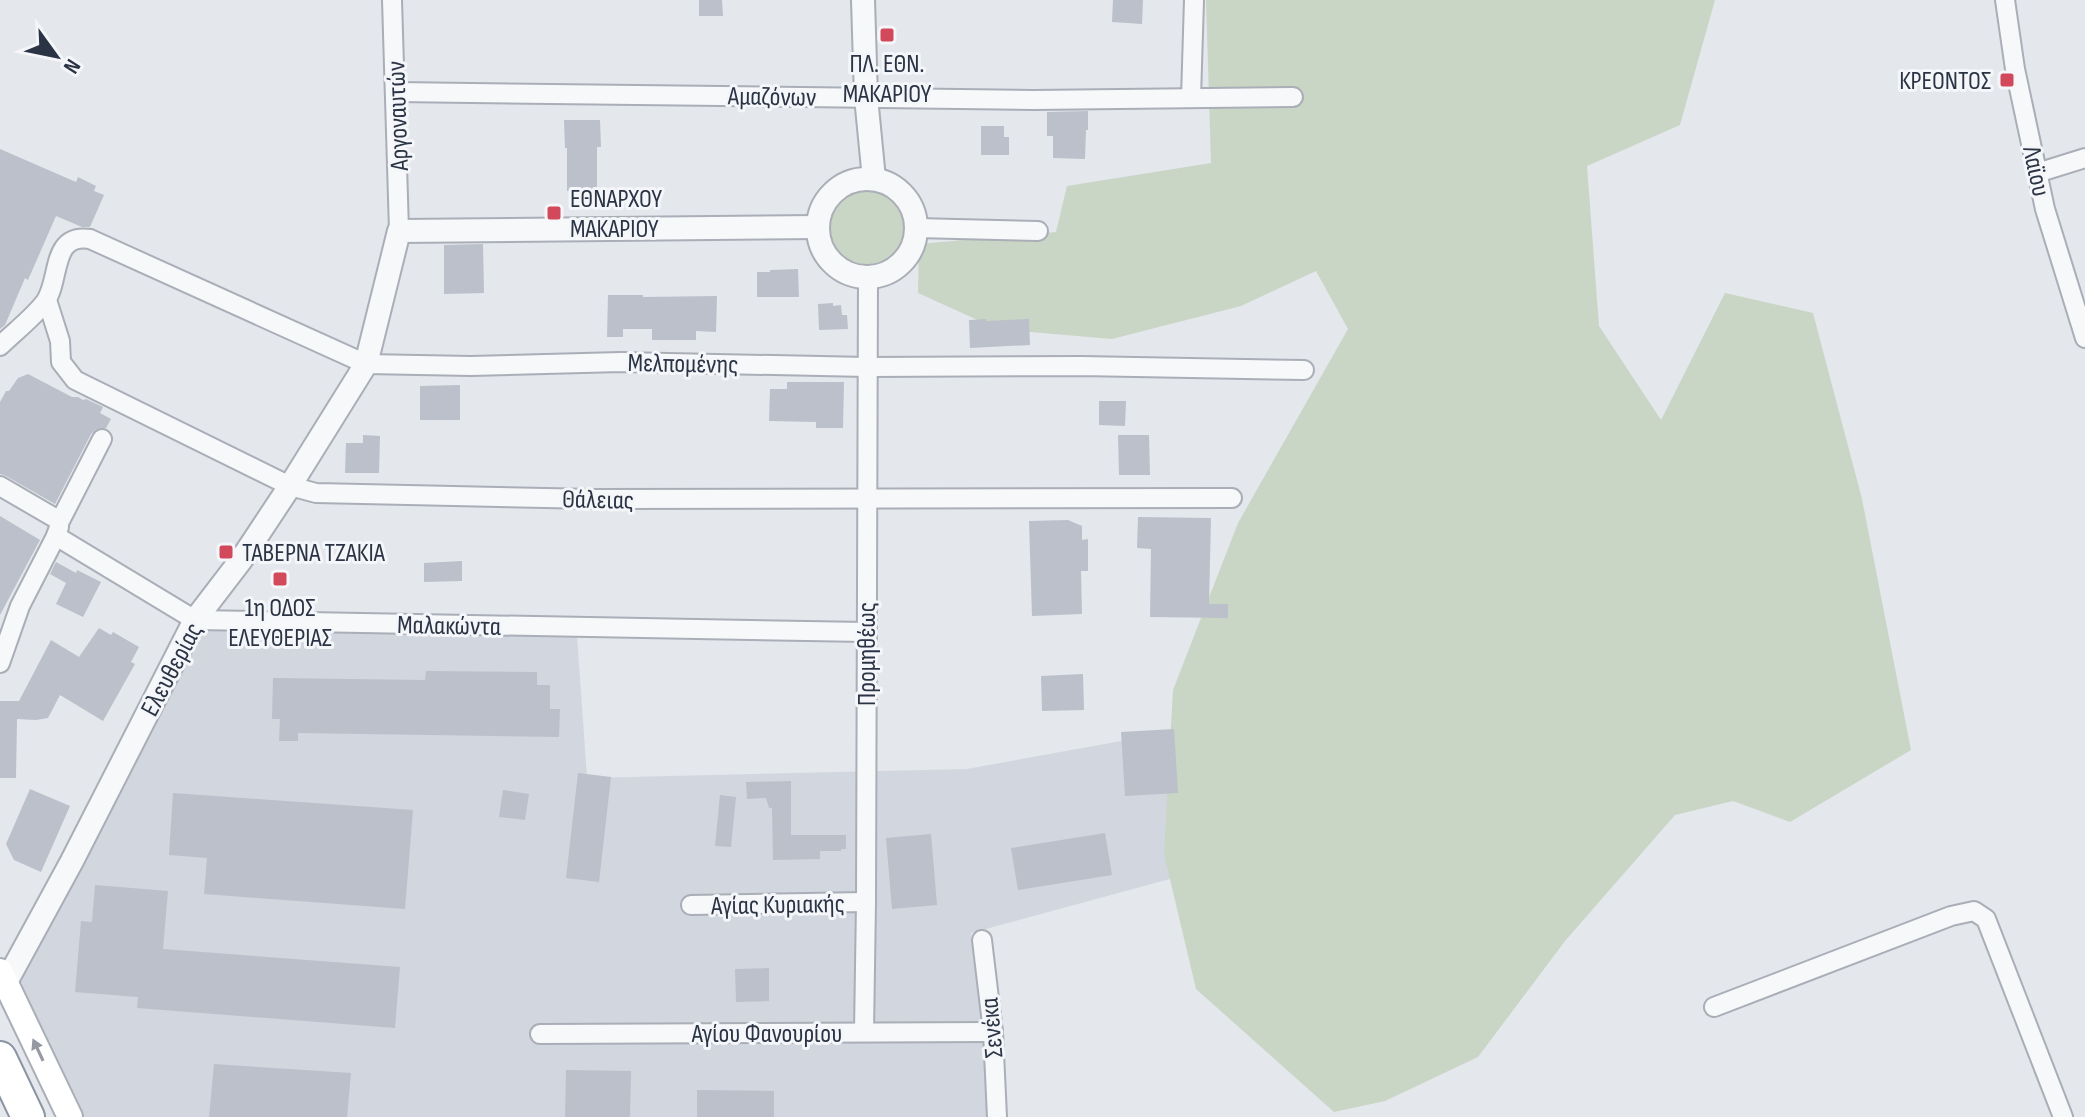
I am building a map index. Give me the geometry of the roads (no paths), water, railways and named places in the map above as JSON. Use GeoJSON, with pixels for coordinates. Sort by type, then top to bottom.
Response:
{"type":"FeatureCollection","features":[{"type":"Feature","properties":{"kind":"highway"},"geometry":{"type":"LineString","coordinates":[[0,1058],[28,1117]]}},
{"type":"Feature","properties":{"kind":"main road"},"geometry":{"type":"LineString","coordinates":[[3,978],[70,1117]]}},
{"type":"Feature","properties":{"kind":"street","name":"Αργοναυτών"},"geometry":{"type":"LineString","coordinates":[[392,0],[399,231]]}},
{"type":"Feature","properties":{"kind":"street"},"geometry":{"type":"LineString","coordinates":[[863,0],[866,97],[874,179]]}},
{"type":"Feature","properties":{"kind":"street"},"geometry":{"type":"LineString","coordinates":[[1191,98],[1194,0]]}},
{"type":"Feature","properties":{"kind":"street","name":"Λαϊου"},"geometry":{"type":"LineString","coordinates":[[2005,0],[2015,69],[2045,209],[2079,300],[2085,338]]}},
{"type":"Feature","properties":{"kind":"street","name":"Αμαζόνων"},"geometry":{"type":"LineString","coordinates":[[396,92],[1033,100],[1293,97]]}},
{"type":"Feature","properties":{"kind":"street"},"geometry":{"type":"LineString","coordinates":[[2037,173],[2085,158]]}},
{"type":"Feature","properties":{"kind":"street"},"geometry":{"type":"LineString","coordinates":[[858,179],[874,179],[904,195],[912,209],[916,228],[908,254],[897,266],[883,274],[868,277],[837,267],[826,255],[819,240],[818,227],[822,209],[831,195],[843,185],[858,179]]}},
{"type":"Feature","properties":{"kind":"street"},"geometry":{"type":"LineString","coordinates":[[399,231],[818,227]]}},
{"type":"Feature","properties":{"kind":"street"},"geometry":{"type":"LineString","coordinates":[[916,228],[1038,231]]}},
{"type":"Feature","properties":{"kind":"street","name":"Ελευθερίας"},"geometry":{"type":"LineString","coordinates":[[3,978],[72,861],[195,620],[241,560],[366,364],[399,231]]}},
{"type":"Feature","properties":{"kind":"street","name":"Μελπομένης"},"geometry":{"type":"LineString","coordinates":[[47,300],[63,251],[71,240],[79,238],[90,239],[366,364],[471,366],[621,362],[1304,370]]}},
{"type":"Feature","properties":{"kind":"street","name":"Προμηθέως"},"geometry":{"type":"LineString","coordinates":[[864,1032],[868,277]]}},
{"type":"Feature","properties":{"kind":"street"},"geometry":{"type":"LineString","coordinates":[[0,346],[47,300]]}},
{"type":"Feature","properties":{"kind":"street","name":"Θάλειας"},"geometry":{"type":"LineString","coordinates":[[47,300],[60,341],[61,362],[75,380],[290,486],[316,493],[594,499],[1232,498]]}},
{"type":"Feature","properties":{"kind":"street"},"geometry":{"type":"LineString","coordinates":[[0,663],[4,634],[102,439]]}},
{"type":"Feature","properties":{"kind":"street"},"geometry":{"type":"LineString","coordinates":[[0,486],[195,620]]}},
{"type":"Feature","properties":{"kind":"street","name":"Μαλακώντα"},"geometry":{"type":"LineString","coordinates":[[195,620],[866,632]]}},
{"type":"Feature","properties":{"kind":"street","name":"Αγίας Κυριακής"},"geometry":{"type":"LineString","coordinates":[[691,905],[866,902]]}},
{"type":"Feature","properties":{"kind":"street"},"geometry":{"type":"LineString","coordinates":[[1714,1007],[1951,916],[1974,911],[1986,919],[2063,1117]]}},
{"type":"Feature","properties":{"kind":"street","name":"Σενέκα"},"geometry":{"type":"LineString","coordinates":[[982,940],[993,1032],[997,1117]]}},
{"type":"Feature","properties":{"kind":"street","name":"Αγίου Φανουρίου"},"geometry":{"type":"LineString","coordinates":[[540,1034],[993,1032]]}},
{"type":"Feature","properties":{"kind":"place","name":"ΠΛ. ΕΘΝ. ΜΑΚΑΡΙΟΥ"},"geometry":{"type":"Point","coordinates":[887,35]}},
{"type":"Feature","properties":{"kind":"place","name":"ΚΡΕΟΝΤΟΣ"},"geometry":{"type":"Point","coordinates":[2007,80]}},
{"type":"Feature","properties":{"kind":"place","name":"ΕΘΝΑΡΧΟΥ ΜΑΚΑΡΙΟΥ"},"geometry":{"type":"Point","coordinates":[554,213]}},
{"type":"Feature","properties":{"kind":"place","name":"ΤΑΒΕΡΝΑ ΤΖΑΚΙΑ"},"geometry":{"type":"Point","coordinates":[226,552]}},
{"type":"Feature","properties":{"kind":"place","name":"1η ΟΔΟΣ ΕΛΕΥΘΕΡΙΑΣ"},"geometry":{"type":"Point","coordinates":[280,579]}}]}
